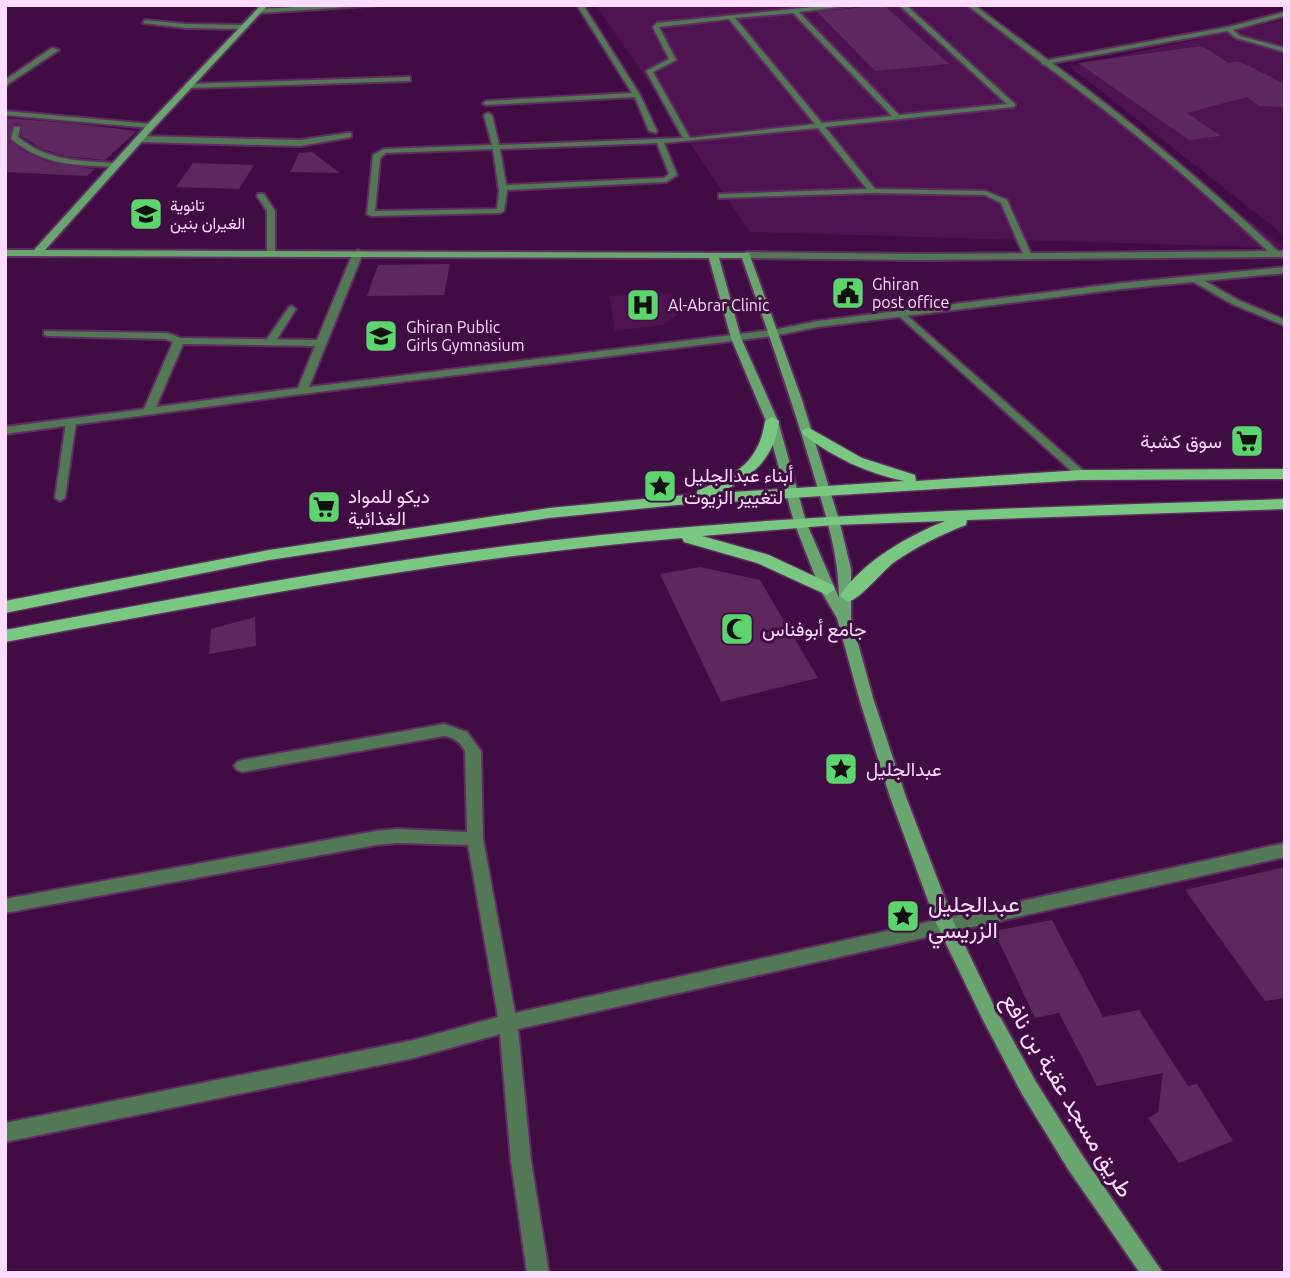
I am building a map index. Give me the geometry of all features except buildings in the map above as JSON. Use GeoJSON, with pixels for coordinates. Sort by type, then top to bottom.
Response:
{"type":"FeatureCollection","features":[{"type":"Feature","properties":{"kind":"main road"},"geometry":{"type":"LineString","coordinates":[[677,500],[702,494],[742,475],[767,449],[772,435],[772,421]]}},
{"type":"Feature","properties":{"kind":"main road"},"geometry":{"type":"LineString","coordinates":[[809,432],[845,457],[883,472],[948,482]]}},
{"type":"Feature","properties":{"kind":"main road"},"geometry":{"type":"LineString","coordinates":[[5,607],[269,555],[536,515],[677,500],[1082,475],[1285,474]]}},
{"type":"Feature","properties":{"kind":"main road"},"geometry":{"type":"LineString","coordinates":[[5,636],[354,573],[433,561],[669,534],[834,520],[1285,505]]}},
{"type":"Feature","properties":{"kind":"main road"},"geometry":{"type":"LineString","coordinates":[[848,596],[877,567],[902,549],[930,533],[971,517]]}},
{"type":"Feature","properties":{"kind":"main road"},"geometry":{"type":"LineString","coordinates":[[669,534],[716,544],[762,559],[827,590]]}},
{"type":"Feature","properties":{"kind":"street"},"geometry":{"type":"LineString","coordinates":[[37,253],[262,8],[377,5]]}},
{"type":"Feature","properties":{"kind":"street"},"geometry":{"type":"LineString","coordinates":[[5,84],[55,50]]}},
{"type":"Feature","properties":{"kind":"street"},"geometry":{"type":"LineString","coordinates":[[189,86],[407,79]]}},
{"type":"Feature","properties":{"kind":"street"},"geometry":{"type":"LineString","coordinates":[[5,113],[151,126]]}},
{"type":"Feature","properties":{"kind":"street"},"geometry":{"type":"LineString","coordinates":[[140,139],[300,143],[348,135]]}},
{"type":"Feature","properties":{"kind":"street"},"geometry":{"type":"LineString","coordinates":[[5,253],[1027,256],[1280,254]]}},
{"type":"Feature","properties":{"kind":"street"},"geometry":{"type":"LineString","coordinates":[[302,391],[358,253]]}},
{"type":"Feature","properties":{"kind":"street","name":"طريق مسجد عقبة بن نافع"},"geometry":{"type":"LineString","coordinates":[[713,255],[736,338],[772,421],[800,522],[827,590],[844,618],[898,797],[946,925],[988,1012],[1030,1088],[1075,1162],[1153,1273]]}},
{"type":"Feature","properties":{"kind":"street","name":"طريق مسجد عقبة بن نافع"},"geometry":{"type":"LineString","coordinates":[[746,255],[809,432],[834,520],[848,596],[844,618]]}},
{"type":"Feature","properties":{"kind":"street"},"geometry":{"type":"LineString","coordinates":[[5,431],[302,391],[736,338],[818,324],[1285,270]]}},
{"type":"Feature","properties":{"kind":"street"},"geometry":{"type":"LineString","coordinates":[[48,333],[167,336],[179,341],[321,343]]}},
{"type":"Feature","properties":{"kind":"street"},"geometry":{"type":"LineString","coordinates":[[149,411],[179,341]]}},
{"type":"Feature","properties":{"kind":"street"},"geometry":{"type":"LineString","coordinates":[[242,766],[444,730],[464,736],[473,751],[475,839],[508,1023],[521,1161],[538,1273]]}},
{"type":"Feature","properties":{"kind":"street"},"geometry":{"type":"LineString","coordinates":[[5,906],[376,838],[397,836],[475,839]]}},
{"type":"Feature","properties":{"kind":"street"},"geometry":{"type":"LineString","coordinates":[[5,1133],[414,1049],[508,1023],[1285,850]]}},
{"type":"Feature","properties":{"kind":"lane"},"geometry":{"type":"LineString","coordinates":[[580,5],[637,95],[653,131]]}},
{"type":"Feature","properties":{"kind":"lane"},"geometry":{"type":"LineString","coordinates":[[688,140],[649,71],[673,60],[656,27],[667,21],[852,5]]}},
{"type":"Feature","properties":{"kind":"lane"},"geometry":{"type":"LineString","coordinates":[[488,115],[496,147],[502,188],[502,206],[495,212],[378,216],[371,213],[376,157],[380,152],[496,147],[659,139],[688,140],[1014,104],[902,5]]}},
{"type":"Feature","properties":{"kind":"lane"},"geometry":{"type":"LineString","coordinates":[[970,5],[1128,125],[1219,199],[1280,254]]}},
{"type":"Feature","properties":{"kind":"lane"},"geometry":{"type":"LineString","coordinates":[[794,10],[897,117]]}},
{"type":"Feature","properties":{"kind":"lane"},"geometry":{"type":"LineString","coordinates":[[1044,63],[1228,29],[1285,13]]}},
{"type":"Feature","properties":{"kind":"lane"},"geometry":{"type":"LineString","coordinates":[[730,16],[873,191]]}},
{"type":"Feature","properties":{"kind":"lane"},"geometry":{"type":"LineString","coordinates":[[145,22],[244,27]]}},
{"type":"Feature","properties":{"kind":"lane"},"geometry":{"type":"LineString","coordinates":[[1228,29],[1238,37],[1285,50]]}},
{"type":"Feature","properties":{"kind":"lane"},"geometry":{"type":"LineString","coordinates":[[486,103],[637,95]]}},
{"type":"Feature","properties":{"kind":"lane"},"geometry":{"type":"LineString","coordinates":[[17,129],[13,137],[28,151],[44,158],[116,165]]}},
{"type":"Feature","properties":{"kind":"lane"},"geometry":{"type":"LineString","coordinates":[[502,188],[666,180],[673,175],[659,139]]}},
{"type":"Feature","properties":{"kind":"lane"},"geometry":{"type":"LineString","coordinates":[[722,196],[873,191],[986,193],[1004,202],[1027,256]]}},
{"type":"Feature","properties":{"kind":"lane"},"geometry":{"type":"LineString","coordinates":[[261,196],[271,211],[271,252]]}},
{"type":"Feature","properties":{"kind":"lane"},"geometry":{"type":"LineString","coordinates":[[1195,279],[1235,302],[1285,323]]}},
{"type":"Feature","properties":{"kind":"lane"},"geometry":{"type":"LineString","coordinates":[[270,342],[292,309]]}},
{"type":"Feature","properties":{"kind":"lane"},"geometry":{"type":"LineString","coordinates":[[903,315],[1082,475]]}},
{"type":"Feature","properties":{"kind":"lane"},"geometry":{"type":"LineString","coordinates":[[60,498],[71,422]]}},
{"type":"Feature","properties":{"kind":"shaded area"},"geometry":{"type":"Polygon","coordinates":[[[596,5],[968,5],[1285,248],[750,232],[596,5]]]}},
{"type":"Feature","properties":{"kind":"shaded area"},"geometry":{"type":"Polygon","coordinates":[[[1285,20],[1285,236],[1070,67],[1285,20]]]}},
{"type":"Feature","properties":{"kind":"shaded area","name":"Al-Abrar Clinic"},"geometry":{"type":"Polygon","coordinates":[[[671,293],[680,313],[663,325],[615,331],[609,296],[671,293]]]}},
{"type":"Feature","properties":{"kind":"place","name":"تانوية الغيران بنين"},"geometry":{"type":"Point","coordinates":[146,214]}},
{"type":"Feature","properties":{"kind":"place","name":"Ghiran post office"},"geometry":{"type":"Point","coordinates":[848,293]}},
{"type":"Feature","properties":{"kind":"place","name":"Al-Abrar Clinic"},"geometry":{"type":"Point","coordinates":[643,305]}},
{"type":"Feature","properties":{"kind":"place","name":"Ghiran Public Girls Gymnasium"},"geometry":{"type":"Point","coordinates":[381,336]}},
{"type":"Feature","properties":{"kind":"place","name":"سوق كشبة"},"geometry":{"type":"Point","coordinates":[1247,441]}},
{"type":"Feature","properties":{"kind":"place","name":"أبناء عبدالجليل لتغيير الزيوت"},"geometry":{"type":"Point","coordinates":[660,486]}},
{"type":"Feature","properties":{"kind":"place","name":"ديكو للمواد الغذائية"},"geometry":{"type":"Point","coordinates":[324,507]}},
{"type":"Feature","properties":{"kind":"place","name":"جامع أبوفناس"},"geometry":{"type":"Point","coordinates":[737,629]}},
{"type":"Feature","properties":{"kind":"place","name":"عبدالجليل"},"geometry":{"type":"Point","coordinates":[841,769]}},
{"type":"Feature","properties":{"kind":"place","name":"عبدالجليل الزريسي"},"geometry":{"type":"Point","coordinates":[903,916]}}]}
